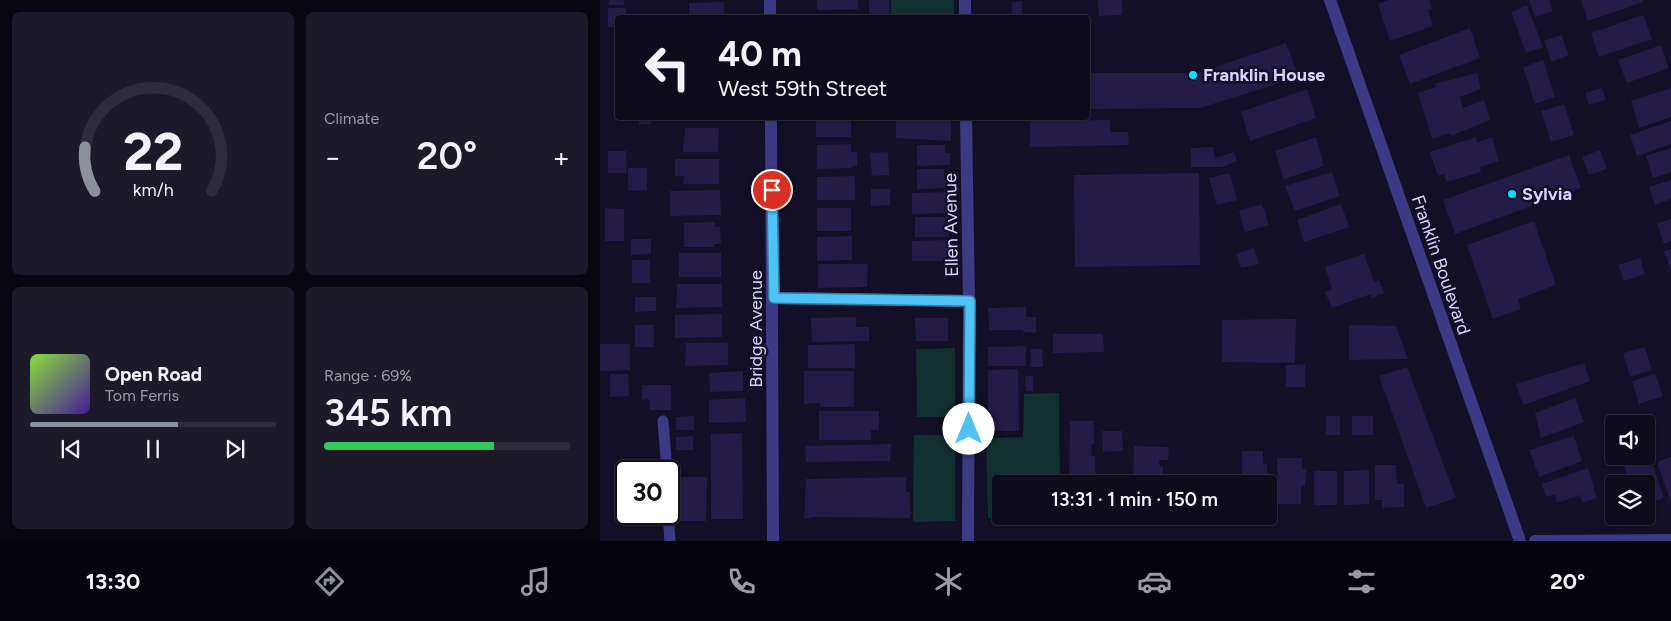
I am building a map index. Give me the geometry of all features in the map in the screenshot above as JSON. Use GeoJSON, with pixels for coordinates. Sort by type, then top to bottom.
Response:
{"type":"FeatureCollection","features":[{"type":"Feature","properties":{"kind":"street"},"geometry":{"type":"LineString","coordinates":[[770,0],[770,15]]}},
{"type":"Feature","properties":{"kind":"street"},"geometry":{"type":"LineString","coordinates":[[965,0],[965,15]]}},
{"type":"Feature","properties":{"kind":"street","name":"Franklin Boulevard"},"geometry":{"type":"LineString","coordinates":[[1330,0],[1520,541]]}},
{"type":"Feature","properties":{"kind":"street","name":"Bridge Avenue"},"geometry":{"type":"LineString","coordinates":[[771,120],[774,298],[774,541]]}},
{"type":"Feature","properties":{"kind":"street","name":"Ellen Avenue"},"geometry":{"type":"LineString","coordinates":[[966,120],[970,301],[968,541]]}},
{"type":"Feature","properties":{"kind":"street"},"geometry":{"type":"LineString","coordinates":[[774,298],[970,301]]}},
{"type":"Feature","properties":{"kind":"street"},"geometry":{"type":"LineString","coordinates":[[1535,541],[1671,540]]}},
{"type":"Feature","properties":{"kind":"lane"},"geometry":{"type":"LineString","coordinates":[[663,421],[666,460]]}},
{"type":"Feature","properties":{"kind":"lane"},"geometry":{"type":"LineString","coordinates":[[669,525],[670,541]]}},
{"type":"Feature","properties":{"kind":"green space"},"geometry":{"type":"Polygon","coordinates":[[[891,0],[954,0],[954,15],[891,15],[891,0]]]}},
{"type":"Feature","properties":{"kind":"green space"},"geometry":{"type":"Polygon","coordinates":[[[955,348],[955,417],[917,417],[916,349],[955,348]]]}},
{"type":"Feature","properties":{"kind":"green space"},"geometry":{"type":"Polygon","coordinates":[[[1059,393],[1060,475],[992,475],[992,518],[988,518],[986,438],[1023,437],[1024,394],[1059,393]]]}},
{"type":"Feature","properties":{"kind":"green space"},"geometry":{"type":"Polygon","coordinates":[[[914,435],[955,435],[955,521],[913,522],[914,435]]]}},
{"type":"Feature","properties":{"kind":"building"},"geometry":{"type":"Polygon","coordinates":[[[609,0],[624,0],[624,5],[608,5],[609,0]]]}},
{"type":"Feature","properties":{"kind":"building"},"geometry":{"type":"Polygon","coordinates":[[[817,0],[858,0],[858,9],[817,10],[817,0]]]}},
{"type":"Feature","properties":{"kind":"building"},"geometry":{"type":"Polygon","coordinates":[[[869,0],[889,0],[890,15],[869,15],[869,0]]]}},
{"type":"Feature","properties":{"kind":"building"},"geometry":{"type":"Polygon","coordinates":[[[1098,0],[1122,0],[1122,15],[1099,16],[1098,0]]]}},
{"type":"Feature","properties":{"kind":"building"},"geometry":{"type":"Polygon","coordinates":[[[1388,0],[1429,0],[1432,9],[1428,10],[1433,26],[1390,41],[1378,4],[1388,0]]]}},
{"type":"Feature","properties":{"kind":"building"},"geometry":{"type":"Polygon","coordinates":[[[1529,0],[1549,0],[1553,11],[1535,17],[1529,0]]]}},
{"type":"Feature","properties":{"kind":"building"},"geometry":{"type":"Polygon","coordinates":[[[1581,0],[1642,0],[1643,2],[1588,21],[1581,0]]]}},
{"type":"Feature","properties":{"kind":"building"},"geometry":{"type":"Polygon","coordinates":[[[1022,1],[1023,15],[1012,15],[1012,2],[1022,1]]]}},
{"type":"Feature","properties":{"kind":"building"},"geometry":{"type":"Polygon","coordinates":[[[724,2],[724,15],[689,15],[689,3],[724,2]]]}},
{"type":"Feature","properties":{"kind":"building"},"geometry":{"type":"Polygon","coordinates":[[[1527,5],[1543,47],[1526,53],[1511,12],[1527,5]]]}},
{"type":"Feature","properties":{"kind":"building"},"geometry":{"type":"Polygon","coordinates":[[[608,8],[626,8],[626,15],[615,15],[615,27],[608,27],[608,8]]]}},
{"type":"Feature","properties":{"kind":"building"},"geometry":{"type":"Polygon","coordinates":[[[1643,15],[1652,39],[1599,57],[1591,33],[1643,15]]]}},
{"type":"Feature","properties":{"kind":"building"},"geometry":{"type":"Polygon","coordinates":[[[1470,28],[1480,58],[1410,84],[1399,55],[1470,28]]]}},
{"type":"Feature","properties":{"kind":"building"},"geometry":{"type":"Polygon","coordinates":[[[1561,35],[1569,55],[1552,62],[1544,41],[1561,35]]]}},
{"type":"Feature","properties":{"kind":"building","name":"Franklin House"},"geometry":{"type":"Polygon","coordinates":[[[1286,43],[1299,77],[1200,108],[1090,109],[1090,73],[1198,73],[1286,43]]]}},
{"type":"Feature","properties":{"kind":"building"},"geometry":{"type":"Polygon","coordinates":[[[1661,45],[1669,68],[1627,83],[1618,60],[1661,45]]]}},
{"type":"Feature","properties":{"kind":"building"},"geometry":{"type":"Polygon","coordinates":[[[1543,60],[1555,97],[1535,104],[1523,67],[1543,60]]]}},
{"type":"Feature","properties":{"kind":"building"},"geometry":{"type":"Polygon","coordinates":[[[1477,73],[1481,89],[1460,97],[1463,108],[1484,100],[1490,120],[1451,136],[1450,133],[1432,139],[1418,93],[1436,87],[1435,84],[1477,73]]]}},
{"type":"Feature","properties":{"kind":"building"},"geometry":{"type":"Polygon","coordinates":[[[1602,88],[1606,100],[1589,105],[1585,93],[1602,88]]]}},
{"type":"Feature","properties":{"kind":"building"},"geometry":{"type":"Polygon","coordinates":[[[1671,88],[1671,117],[1639,128],[1631,101],[1671,88]]]}},
{"type":"Feature","properties":{"kind":"building"},"geometry":{"type":"Polygon","coordinates":[[[1307,89],[1316,118],[1250,141],[1241,112],[1307,89]]]}},
{"type":"Feature","properties":{"kind":"building"},"geometry":{"type":"Polygon","coordinates":[[[1564,104],[1574,135],[1551,142],[1541,111],[1564,104]]]}},
{"type":"Feature","properties":{"kind":"building"},"geometry":{"type":"Polygon","coordinates":[[[639,120],[651,120],[651,124],[639,125],[639,120]]]}},
{"type":"Feature","properties":{"kind":"building"},"geometry":{"type":"Polygon","coordinates":[[[816,120],[851,120],[851,137],[816,137],[816,120]]]}},
{"type":"Feature","properties":{"kind":"building"},"geometry":{"type":"Polygon","coordinates":[[[896,120],[951,120],[951,141],[896,138],[896,120]]]}},
{"type":"Feature","properties":{"kind":"building"},"geometry":{"type":"Polygon","coordinates":[[[1110,120],[1110,132],[1128,132],[1129,145],[1030,147],[1030,121],[1110,120]]]}},
{"type":"Feature","properties":{"kind":"building"},"geometry":{"type":"Polygon","coordinates":[[[1671,121],[1671,144],[1637,156],[1630,135],[1671,121]]]}},
{"type":"Feature","properties":{"kind":"building"},"geometry":{"type":"Polygon","coordinates":[[[685,128],[719,128],[718,152],[683,152],[685,128]]]}},
{"type":"Feature","properties":{"kind":"building"},"geometry":{"type":"Polygon","coordinates":[[[1316,137],[1324,166],[1284,179],[1275,151],[1316,137]]]}},
{"type":"Feature","properties":{"kind":"building"},"geometry":{"type":"Polygon","coordinates":[[[1476,137],[1477,142],[1492,137],[1499,161],[1480,167],[1481,172],[1447,182],[1444,174],[1438,176],[1430,152],[1476,137]]]}},
{"type":"Feature","properties":{"kind":"building"},"geometry":{"type":"Polygon","coordinates":[[[851,144],[851,152],[857,152],[857,166],[852,166],[852,168],[817,169],[817,145],[851,144]]]}},
{"type":"Feature","properties":{"kind":"building"},"geometry":{"type":"Polygon","coordinates":[[[917,145],[945,145],[945,153],[950,153],[950,165],[917,166],[917,145]]]}},
{"type":"Feature","properties":{"kind":"building"},"geometry":{"type":"Polygon","coordinates":[[[1213,147],[1215,158],[1234,152],[1237,161],[1222,167],[1191,167],[1191,148],[1213,147]]]}},
{"type":"Feature","properties":{"kind":"building"},"geometry":{"type":"Polygon","coordinates":[[[1671,148],[1671,172],[1653,178],[1646,156],[1671,148]]]}},
{"type":"Feature","properties":{"kind":"building"},"geometry":{"type":"Polygon","coordinates":[[[1600,150],[1607,169],[1589,175],[1582,157],[1600,150]]]}},
{"type":"Feature","properties":{"kind":"building"},"geometry":{"type":"Polygon","coordinates":[[[608,151],[626,151],[627,173],[608,173],[608,151]]]}},
{"type":"Feature","properties":{"kind":"building"},"geometry":{"type":"Polygon","coordinates":[[[888,152],[889,175],[872,176],[870,153],[888,152]]]}},
{"type":"Feature","properties":{"kind":"building","name":"Sylvia"},"geometry":{"type":"Polygon","coordinates":[[[1569,155],[1581,188],[1455,234],[1443,200],[1569,155]]]}},
{"type":"Feature","properties":{"kind":"building"},"geometry":{"type":"Polygon","coordinates":[[[675,159],[719,159],[719,184],[683,184],[684,176],[675,176],[675,159]]]}},
{"type":"Feature","properties":{"kind":"building"},"geometry":{"type":"Polygon","coordinates":[[[628,168],[647,168],[647,190],[628,191],[628,168]]]}},
{"type":"Feature","properties":{"kind":"building"},"geometry":{"type":"Polygon","coordinates":[[[917,169],[944,169],[944,178],[950,178],[950,188],[917,189],[917,169]]]}},
{"type":"Feature","properties":{"kind":"building"},"geometry":{"type":"Polygon","coordinates":[[[1332,172],[1339,196],[1295,211],[1285,186],[1332,172]]]}},
{"type":"Feature","properties":{"kind":"building"},"geometry":{"type":"Polygon","coordinates":[[[1199,173],[1200,265],[1075,267],[1074,175],[1199,173]]]}},
{"type":"Feature","properties":{"kind":"building"},"geometry":{"type":"Polygon","coordinates":[[[1230,173],[1237,200],[1217,205],[1209,178],[1230,173]]]}},
{"type":"Feature","properties":{"kind":"building"},"geometry":{"type":"Polygon","coordinates":[[[855,176],[855,200],[817,200],[817,177],[855,176]]]}},
{"type":"Feature","properties":{"kind":"building"},"geometry":{"type":"Polygon","coordinates":[[[1671,180],[1671,199],[1655,205],[1649,187],[1671,180]]]}},
{"type":"Feature","properties":{"kind":"building"},"geometry":{"type":"Polygon","coordinates":[[[871,189],[890,189],[890,205],[871,206],[871,189]]]}},
{"type":"Feature","properties":{"kind":"building"},"geometry":{"type":"Polygon","coordinates":[[[720,190],[721,215],[670,216],[670,191],[720,190]]]}},
{"type":"Feature","properties":{"kind":"building"},"geometry":{"type":"Polygon","coordinates":[[[950,192],[950,213],[912,214],[912,193],[950,192]]]}},
{"type":"Feature","properties":{"kind":"building"},"geometry":{"type":"Polygon","coordinates":[[[1262,204],[1269,225],[1245,232],[1239,211],[1262,204]]]}},
{"type":"Feature","properties":{"kind":"building"},"geometry":{"type":"Polygon","coordinates":[[[1341,204],[1349,227],[1304,242],[1297,220],[1341,204]]]}},
{"type":"Feature","properties":{"kind":"building"},"geometry":{"type":"Polygon","coordinates":[[[605,208],[624,209],[624,241],[605,241],[605,208]]]}},
{"type":"Feature","properties":{"kind":"building"},"geometry":{"type":"Polygon","coordinates":[[[817,208],[851,208],[851,231],[817,231],[817,208]]]}},
{"type":"Feature","properties":{"kind":"building"},"geometry":{"type":"Polygon","coordinates":[[[915,217],[949,217],[949,237],[915,237],[915,217]]]}},
{"type":"Feature","properties":{"kind":"building"},"geometry":{"type":"Polygon","coordinates":[[[1671,219],[1671,241],[1664,244],[1657,223],[1671,219]]]}},
{"type":"Feature","properties":{"kind":"building"},"geometry":{"type":"Polygon","coordinates":[[[1534,221],[1556,285],[1518,299],[1521,309],[1493,319],[1467,245],[1534,221]]]}},
{"type":"Feature","properties":{"kind":"building"},"geometry":{"type":"Polygon","coordinates":[[[715,222],[715,227],[720,227],[721,244],[714,244],[714,247],[684,247],[684,223],[715,222]]]}},
{"type":"Feature","properties":{"kind":"building"},"geometry":{"type":"Polygon","coordinates":[[[852,236],[852,260],[817,261],[817,237],[852,236]]]}},
{"type":"Feature","properties":{"kind":"building"},"geometry":{"type":"Polygon","coordinates":[[[631,239],[651,239],[651,254],[631,255],[631,239]]]}},
{"type":"Feature","properties":{"kind":"building"},"geometry":{"type":"Polygon","coordinates":[[[947,240],[947,261],[912,261],[912,241],[947,240]]]}},
{"type":"Feature","properties":{"kind":"building"},"geometry":{"type":"Polygon","coordinates":[[[1254,248],[1259,264],[1241,268],[1236,254],[1254,248]]]}},
{"type":"Feature","properties":{"kind":"building"},"geometry":{"type":"Polygon","coordinates":[[[1671,249],[1671,271],[1664,251],[1671,249]]]}},
{"type":"Feature","properties":{"kind":"building"},"geometry":{"type":"Polygon","coordinates":[[[679,253],[721,253],[721,277],[679,277],[679,253]]]}},
{"type":"Feature","properties":{"kind":"building"},"geometry":{"type":"Polygon","coordinates":[[[1364,254],[1374,282],[1379,280],[1384,293],[1372,298],[1371,294],[1332,308],[1325,292],[1332,289],[1325,267],[1364,254]]]}},
{"type":"Feature","properties":{"kind":"building"},"geometry":{"type":"Polygon","coordinates":[[[1640,258],[1645,274],[1624,281],[1618,265],[1640,258]]]}},
{"type":"Feature","properties":{"kind":"building"},"geometry":{"type":"Polygon","coordinates":[[[632,260],[650,260],[650,283],[632,283],[632,260]]]}},
{"type":"Feature","properties":{"kind":"building"},"geometry":{"type":"Polygon","coordinates":[[[818,264],[868,264],[867,287],[818,288],[818,264]]]}},
{"type":"Feature","properties":{"kind":"building"},"geometry":{"type":"Polygon","coordinates":[[[677,284],[722,284],[722,307],[676,308],[677,284]]]}},
{"type":"Feature","properties":{"kind":"building"},"geometry":{"type":"Polygon","coordinates":[[[635,297],[656,297],[656,311],[635,312],[635,297]]]}},
{"type":"Feature","properties":{"kind":"building"},"geometry":{"type":"Polygon","coordinates":[[[1026,307],[1026,317],[1036,317],[1036,333],[1023,332],[1023,330],[989,330],[988,308],[1026,307]]]}},
{"type":"Feature","properties":{"kind":"building"},"geometry":{"type":"Polygon","coordinates":[[[722,314],[722,337],[675,338],[675,315],[722,314]]]}},
{"type":"Feature","properties":{"kind":"building"},"geometry":{"type":"Polygon","coordinates":[[[856,317],[856,327],[869,327],[869,341],[812,342],[811,318],[856,317]]]}},
{"type":"Feature","properties":{"kind":"building"},"geometry":{"type":"Polygon","coordinates":[[[915,318],[948,318],[948,341],[916,341],[915,318]]]}},
{"type":"Feature","properties":{"kind":"building"},"geometry":{"type":"Polygon","coordinates":[[[1296,319],[1295,363],[1222,362],[1222,320],[1296,319]]]}},
{"type":"Feature","properties":{"kind":"building"},"geometry":{"type":"Polygon","coordinates":[[[635,325],[654,325],[654,347],[635,347],[635,325]]]}},
{"type":"Feature","properties":{"kind":"building"},"geometry":{"type":"Polygon","coordinates":[[[1349,325],[1396,326],[1408,359],[1349,360],[1349,325]]]}},
{"type":"Feature","properties":{"kind":"building"},"geometry":{"type":"Polygon","coordinates":[[[1053,334],[1103,334],[1104,352],[1053,353],[1053,334]]]}},
{"type":"Feature","properties":{"kind":"building"},"geometry":{"type":"Polygon","coordinates":[[[686,343],[728,343],[728,365],[685,366],[686,343]]]}},
{"type":"Feature","properties":{"kind":"building"},"geometry":{"type":"Polygon","coordinates":[[[600,344],[630,344],[630,370],[600,371],[600,344]]]}},
{"type":"Feature","properties":{"kind":"building"},"geometry":{"type":"Polygon","coordinates":[[[855,344],[855,368],[808,368],[808,345],[855,344]]]}},
{"type":"Feature","properties":{"kind":"building"},"geometry":{"type":"Polygon","coordinates":[[[1026,346],[1026,366],[988,366],[988,347],[1026,346]]]}},
{"type":"Feature","properties":{"kind":"building"},"geometry":{"type":"Polygon","coordinates":[[[1645,347],[1652,370],[1630,377],[1623,353],[1645,347]]]}},
{"type":"Feature","properties":{"kind":"building"},"geometry":{"type":"Polygon","coordinates":[[[1031,349],[1042,349],[1043,367],[1030,367],[1031,349]]]}},
{"type":"Feature","properties":{"kind":"building"},"geometry":{"type":"Polygon","coordinates":[[[1584,363],[1590,381],[1523,405],[1516,384],[1584,363]]]}},
{"type":"Feature","properties":{"kind":"building"},"geometry":{"type":"Polygon","coordinates":[[[1305,364],[1305,387],[1286,387],[1286,365],[1305,364]]]}},
{"type":"Feature","properties":{"kind":"building"},"geometry":{"type":"Polygon","coordinates":[[[1407,367],[1456,498],[1426,508],[1379,376],[1407,367]]]}},
{"type":"Feature","properties":{"kind":"building"},"geometry":{"type":"Polygon","coordinates":[[[1018,369],[1019,431],[988,431],[988,370],[1018,369]]]}},
{"type":"Feature","properties":{"kind":"building"},"geometry":{"type":"Polygon","coordinates":[[[743,371],[743,391],[710,392],[709,373],[743,371]]]}},
{"type":"Feature","properties":{"kind":"building"},"geometry":{"type":"Polygon","coordinates":[[[804,371],[854,371],[854,407],[820,407],[820,403],[804,404],[804,371]]]}},
{"type":"Feature","properties":{"kind":"building"},"geometry":{"type":"Polygon","coordinates":[[[610,374],[628,374],[629,396],[610,397],[610,374]]]}},
{"type":"Feature","properties":{"kind":"building"},"geometry":{"type":"Polygon","coordinates":[[[1655,374],[1663,396],[1639,404],[1632,381],[1655,374]]]}},
{"type":"Feature","properties":{"kind":"building"},"geometry":{"type":"Polygon","coordinates":[[[1025,376],[1033,376],[1033,391],[1026,391],[1025,376]]]}},
{"type":"Feature","properties":{"kind":"building"},"geometry":{"type":"Polygon","coordinates":[[[642,385],[671,385],[671,410],[650,410],[649,399],[642,400],[642,385]]]}},
{"type":"Feature","properties":{"kind":"building"},"geometry":{"type":"Polygon","coordinates":[[[745,398],[746,422],[709,423],[709,400],[745,398]]]}},
{"type":"Feature","properties":{"kind":"building"},"geometry":{"type":"Polygon","coordinates":[[[1575,398],[1584,422],[1541,438],[1535,413],[1575,398]]]}},
{"type":"Feature","properties":{"kind":"building"},"geometry":{"type":"Polygon","coordinates":[[[819,411],[879,411],[879,430],[871,430],[871,440],[819,440],[819,411]]]}},
{"type":"Feature","properties":{"kind":"building"},"geometry":{"type":"Polygon","coordinates":[[[694,416],[694,430],[676,430],[676,417],[694,416]]]}},
{"type":"Feature","properties":{"kind":"building"},"geometry":{"type":"Polygon","coordinates":[[[1326,416],[1340,416],[1340,435],[1326,435],[1326,416]]]}},
{"type":"Feature","properties":{"kind":"building"},"geometry":{"type":"Polygon","coordinates":[[[1352,416],[1373,416],[1373,435],[1352,435],[1352,416]]]}},
{"type":"Feature","properties":{"kind":"building"},"geometry":{"type":"Polygon","coordinates":[[[1070,421],[1094,421],[1094,444],[1091,445],[1092,456],[1095,456],[1096,475],[1069,475],[1070,421]]]}},
{"type":"Feature","properties":{"kind":"building"},"geometry":{"type":"Polygon","coordinates":[[[1102,431],[1122,431],[1123,451],[1103,452],[1102,431]]]}},
{"type":"Feature","properties":{"kind":"building"},"geometry":{"type":"Polygon","coordinates":[[[742,433],[743,519],[711,519],[711,434],[742,433]]]}},
{"type":"Feature","properties":{"kind":"building"},"geometry":{"type":"Polygon","coordinates":[[[693,436],[693,450],[676,450],[676,437],[693,436]]]}},
{"type":"Feature","properties":{"kind":"building"},"geometry":{"type":"Polygon","coordinates":[[[1574,436],[1582,461],[1539,477],[1529,450],[1574,436]]]}},
{"type":"Feature","properties":{"kind":"building"},"geometry":{"type":"Polygon","coordinates":[[[891,444],[890,461],[806,462],[805,446],[891,444]]]}},
{"type":"Feature","properties":{"kind":"building"},"geometry":{"type":"Polygon","coordinates":[[[1134,446],[1169,447],[1168,460],[1159,460],[1160,467],[1163,467],[1163,475],[1133,475],[1134,446]]]}},
{"type":"Feature","properties":{"kind":"building"},"geometry":{"type":"Polygon","coordinates":[[[1242,451],[1263,451],[1263,464],[1267,464],[1268,475],[1242,475],[1242,451]]]}},
{"type":"Feature","properties":{"kind":"building"},"geometry":{"type":"Polygon","coordinates":[[[1671,457],[1671,503],[1657,462],[1671,457]]]}},
{"type":"Feature","properties":{"kind":"building"},"geometry":{"type":"Polygon","coordinates":[[[1277,458],[1302,458],[1302,469],[1306,469],[1305,486],[1301,486],[1301,504],[1278,504],[1277,458]]]}},
{"type":"Feature","properties":{"kind":"building"},"geometry":{"type":"Polygon","coordinates":[[[1375,465],[1396,465],[1397,484],[1404,484],[1404,507],[1382,508],[1382,500],[1375,500],[1375,465]]]}},
{"type":"Feature","properties":{"kind":"building"},"geometry":{"type":"Polygon","coordinates":[[[1624,465],[1653,465],[1664,498],[1655,501],[1655,475],[1627,475],[1624,465]]]}},
{"type":"Feature","properties":{"kind":"building"},"geometry":{"type":"Polygon","coordinates":[[[1588,468],[1597,498],[1582,503],[1580,495],[1557,503],[1555,494],[1546,497],[1542,484],[1588,468]]]}},
{"type":"Feature","properties":{"kind":"building"},"geometry":{"type":"Polygon","coordinates":[[[614,469],[615,469],[614,500],[614,469]]]}},
{"type":"Feature","properties":{"kind":"building"},"geometry":{"type":"Polygon","coordinates":[[[1369,470],[1369,504],[1344,505],[1344,471],[1369,470]]]}},
{"type":"Feature","properties":{"kind":"building"},"geometry":{"type":"Polygon","coordinates":[[[1314,471],[1337,471],[1337,505],[1314,505],[1314,471]]]}},
{"type":"Feature","properties":{"kind":"building"},"geometry":{"type":"Polygon","coordinates":[[[680,477],[707,477],[706,521],[680,521],[680,477]]]}},
{"type":"Feature","properties":{"kind":"building"},"geometry":{"type":"Polygon","coordinates":[[[906,477],[906,492],[910,492],[910,510],[912,513],[909,518],[815,517],[804,519],[806,479],[906,477]]]}},
{"type":"Feature","properties":{"kind":"place","name":"Franklin House"},"geometry":{"type":"Point","coordinates":[1193,75]}},
{"type":"Feature","properties":{"kind":"place","name":"Sylvia"},"geometry":{"type":"Point","coordinates":[1512,194]}},
{"type":"Feature","properties":{"kind":"route"},"geometry":{"type":"LineString","coordinates":[[772,190],[774,298],[970,301],[969,429]]}}]}
